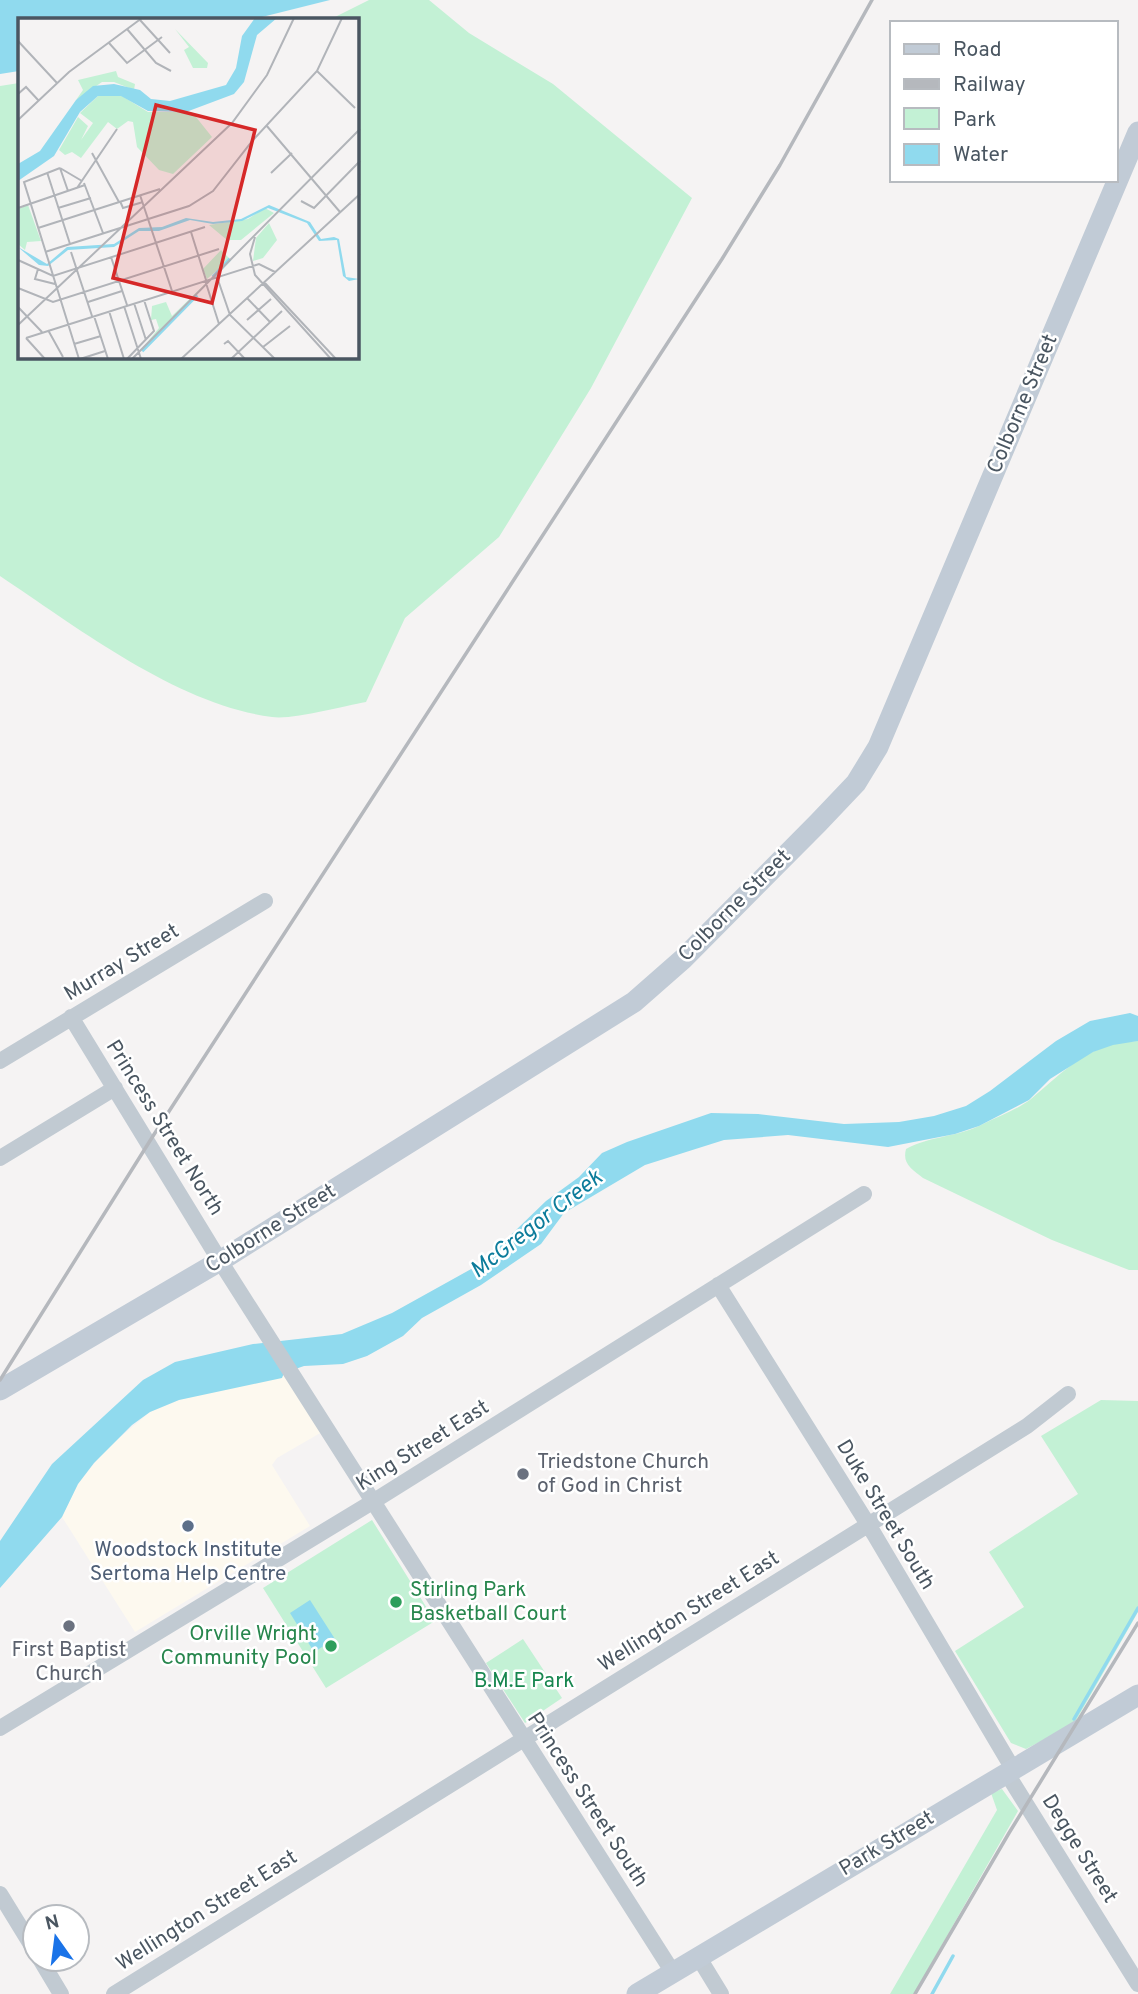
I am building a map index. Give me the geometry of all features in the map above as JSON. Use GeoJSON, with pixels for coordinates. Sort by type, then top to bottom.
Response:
{"type":"FeatureCollection","features":[{"type":"Feature","properties":{"kind":"street","name":"Colborne Street"},"geometry":{"type":"LineString","coordinates":[[1117,182],[1138,132]]}},
{"type":"Feature","properties":{"kind":"street","name":"Colborne Street"},"geometry":{"type":"LineString","coordinates":[[0,1390],[220,1261],[634,1002],[683,959],[856,783],[878,747],[1117,182]]}},
{"type":"Feature","properties":{"kind":"street","name":"Murray Street"},"geometry":{"type":"LineString","coordinates":[[0,1061],[265,901]]}},
{"type":"Feature","properties":{"kind":"street","name":"Princess Street North"},"geometry":{"type":"LineString","coordinates":[[71,1017],[220,1261]]}},
{"type":"Feature","properties":{"kind":"street"},"geometry":{"type":"LineString","coordinates":[[0,1157],[115,1088]]}},
{"type":"Feature","properties":{"kind":"street","name":"King Street East"},"geometry":{"type":"LineString","coordinates":[[0,1728],[374,1501],[864,1194]]}},
{"type":"Feature","properties":{"kind":"street","name":"Princess Street South"},"geometry":{"type":"LineString","coordinates":[[220,1261],[672,1972]]}},
{"type":"Feature","properties":{"kind":"street","name":"Duke Street South"},"geometry":{"type":"LineString","coordinates":[[718,1285],[869,1525],[1009,1771]]}},
{"type":"Feature","properties":{"kind":"street","name":"Wellington Street East"},"geometry":{"type":"LineString","coordinates":[[114,1994],[1027,1426],[1068,1394]]}},
{"type":"Feature","properties":{"kind":"street","name":"Park Street"},"geometry":{"type":"LineString","coordinates":[[636,1994],[1009,1771],[1135,1703]]}},
{"type":"Feature","properties":{"kind":"street","name":"Degge Street"},"geometry":{"type":"LineString","coordinates":[[1009,1771],[1138,1984]]}},
{"type":"Feature","properties":{"kind":"street"},"geometry":{"type":"LineString","coordinates":[[0,1894],[21,1928]]}},
{"type":"Feature","properties":{"kind":"street"},"geometry":{"type":"LineString","coordinates":[[699,1958],[721,1994]]}},
{"type":"Feature","properties":{"kind":"street"},"geometry":{"type":"LineString","coordinates":[[48,1973],[61,1994]]}},
{"type":"Feature","properties":{"kind":"shaded area"},"geometry":{"type":"Polygon","coordinates":[[[284,1373],[322,1432],[277,1458],[272,1465],[310,1526],[135,1632],[62,1517],[78,1484],[105,1450],[150,1412],[179,1400],[284,1373]]]}},
{"type":"Feature","properties":{"kind":"green space"},"geometry":{"type":"Polygon","coordinates":[[[369,0],[429,0],[469,33],[553,84],[692,198],[591,388],[499,537],[405,618],[366,702],[305,715],[272,717],[237,710],[165,681],[130,662],[0,576],[0,86],[18,83],[18,359],[359,359],[359,18],[333,18],[369,0]]]}},
{"type":"Feature","properties":{"kind":"green space"},"geometry":{"type":"Polygon","coordinates":[[[1138,1041],[1138,1270],[1129,1270],[1052,1240],[923,1178],[905,1159],[906,1149],[924,1141],[964,1132],[1026,1103],[1067,1068],[1091,1053],[1120,1043],[1138,1041]]]}},
{"type":"Feature","properties":{"kind":"green space"},"geometry":{"type":"Polygon","coordinates":[[[1101,1400],[1138,1401],[1138,1612],[1074,1724],[1026,1749],[1011,1743],[955,1651],[1024,1607],[989,1552],[1078,1494],[1041,1436],[1101,1400]]]}},
{"type":"Feature","properties":{"kind":"green space"},"geometry":{"type":"Polygon","coordinates":[[[372,1520],[435,1621],[326,1688],[263,1588],[372,1520]]]}},
{"type":"Feature","properties":{"kind":"green space","name":"B.M.E Park"},"geometry":{"type":"Polygon","coordinates":[[[523,1639],[562,1698],[525,1723],[486,1663],[523,1639]]]}},
{"type":"Feature","properties":{"kind":"green space"},"geometry":{"type":"Polygon","coordinates":[[[1002,1789],[1018,1811],[914,1994],[890,1994],[997,1810],[991,1793],[1002,1789]]]}},
{"type":"Feature","properties":{"kind":"water"},"geometry":{"type":"Polygon","coordinates":[[[0,0],[330,0],[258,18],[18,18],[18,71],[0,74],[0,0]]]}},
{"type":"Feature","properties":{"kind":"water","name":"McGregor Creek"},"geometry":{"type":"Polygon","coordinates":[[[1130,1013],[1138,1016],[1138,1041],[1093,1052],[1050,1079],[1029,1100],[979,1126],[955,1134],[888,1147],[788,1135],[724,1140],[645,1165],[564,1213],[541,1244],[481,1285],[422,1318],[403,1336],[367,1356],[343,1364],[304,1366],[284,1373],[282,1378],[179,1400],[150,1412],[132,1425],[94,1463],[78,1484],[62,1517],[0,1588],[0,1541],[52,1464],[143,1380],[175,1362],[253,1344],[342,1334],[392,1313],[482,1263],[546,1201],[579,1177],[602,1153],[627,1142],[711,1113],[758,1114],[844,1124],[899,1122],[934,1116],[966,1106],[1056,1041],[1090,1021],[1130,1013]]]}},
{"type":"Feature","properties":{"kind":"water"},"geometry":{"type":"Polygon","coordinates":[[[310,1600],[335,1639],[314,1652],[290,1613],[310,1600]]]}},
{"type":"Feature","properties":{"kind":"waterway"},"geometry":{"type":"LineString","coordinates":[[1074,1719],[1138,1608]]}},
{"type":"Feature","properties":{"kind":"waterway"},"geometry":{"type":"LineString","coordinates":[[932,1994],[953,1956]]}},
{"type":"Feature","properties":{"kind":"railway"},"geometry":{"type":"LineString","coordinates":[[0,1380],[153,1136],[722,259],[780,165],[872,0]]}},
{"type":"Feature","properties":{"kind":"railway"},"geometry":{"type":"LineString","coordinates":[[915,1994],[1009,1833],[1138,1623]]}},
{"type":"Feature","properties":{"kind":"place","name":"Triedstone Church of God in Christ"},"geometry":{"type":"Point","coordinates":[523,1474]}},
{"type":"Feature","properties":{"kind":"place","name":"Woodstock Institute Sertoma Help Centre"},"geometry":{"type":"Point","coordinates":[188,1526]}},
{"type":"Feature","properties":{"kind":"place","name":"Stirling Park Basketball Court"},"geometry":{"type":"Point","coordinates":[396,1602]}},
{"type":"Feature","properties":{"kind":"place","name":"First Baptist Church"},"geometry":{"type":"Point","coordinates":[69,1626]}},
{"type":"Feature","properties":{"kind":"place","name":"Orville Wright Community Pool"},"geometry":{"type":"Point","coordinates":[331,1646]}}]}
